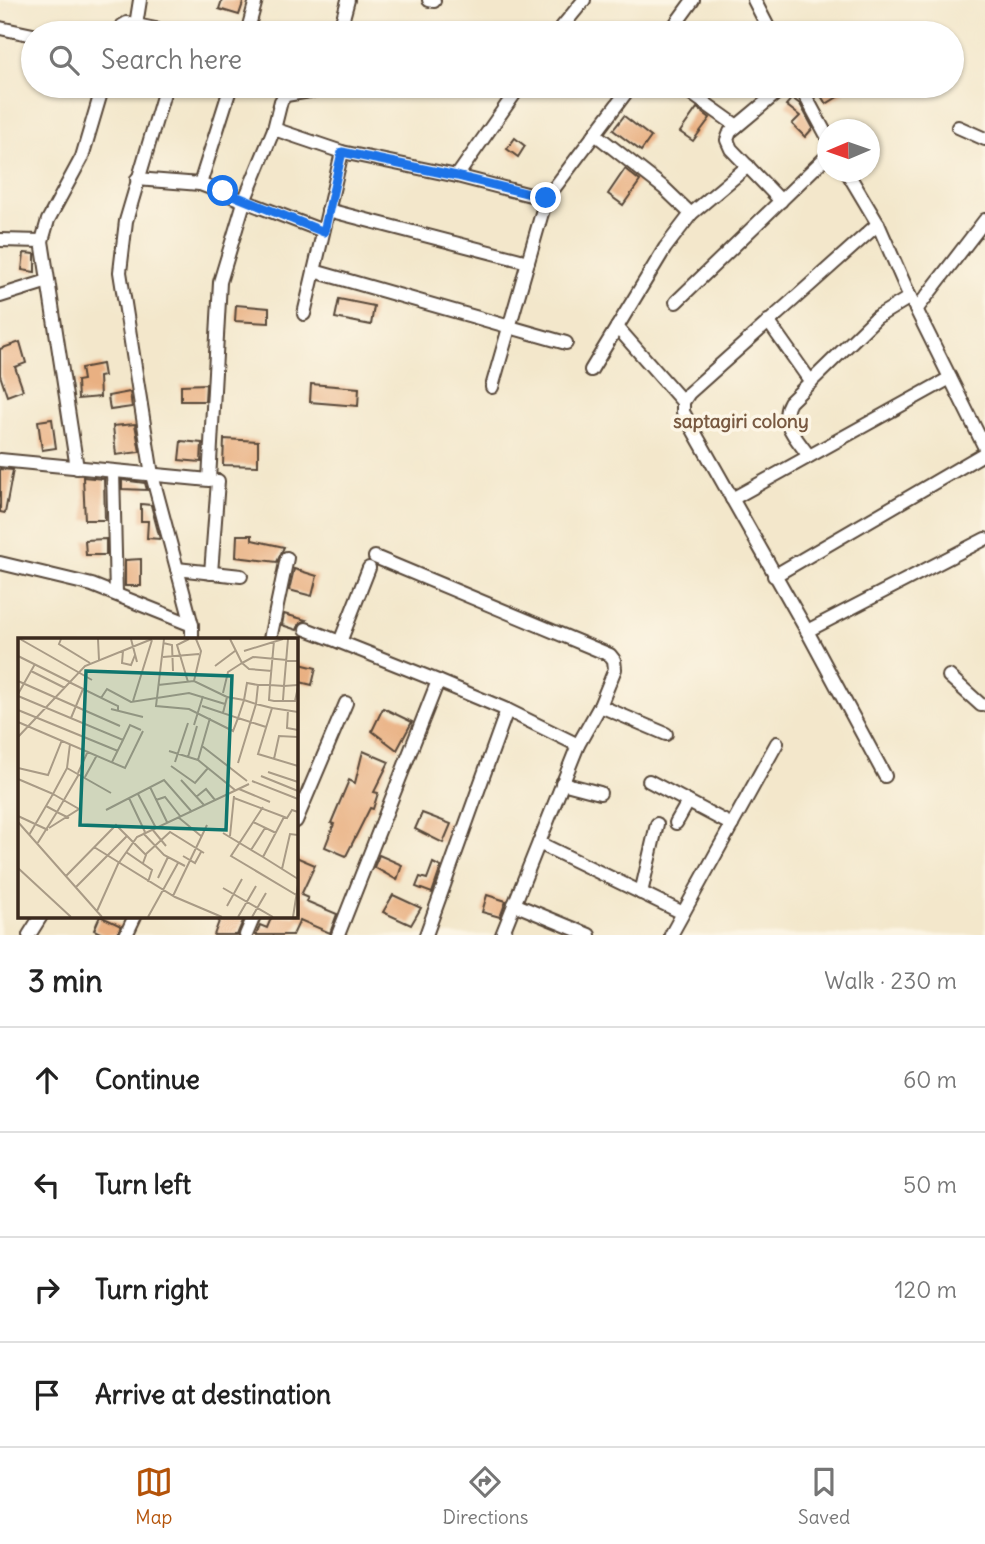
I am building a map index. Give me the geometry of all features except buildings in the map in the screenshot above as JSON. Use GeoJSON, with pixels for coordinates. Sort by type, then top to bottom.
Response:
{"type":"FeatureCollection","features":[{"type":"Feature","properties":{"kind":"street"},"geometry":{"type":"LineString","coordinates":[[137,21],[140,0]]}},
{"type":"Feature","properties":{"kind":"street"},"geometry":{"type":"LineString","coordinates":[[250,21],[256,0]]}},
{"type":"Feature","properties":{"kind":"street"},"geometry":{"type":"LineString","coordinates":[[342,21],[348,0]]}},
{"type":"Feature","properties":{"kind":"street"},"geometry":{"type":"LineString","coordinates":[[567,21],[584,0]]}},
{"type":"Feature","properties":{"kind":"street"},"geometry":{"type":"LineString","coordinates":[[678,21],[693,0]]}},
{"type":"Feature","properties":{"kind":"street"},"geometry":{"type":"LineString","coordinates":[[754,0],[765,21]]}},
{"type":"Feature","properties":{"kind":"street"},"geometry":{"type":"LineString","coordinates":[[0,27],[21,32]]}},
{"type":"Feature","properties":{"kind":"street"},"geometry":{"type":"LineString","coordinates":[[77,468],[42,241],[48,220],[82,156],[99,98]]}},
{"type":"Feature","properties":{"kind":"street"},"geometry":{"type":"LineString","coordinates":[[162,98],[126,221],[120,272],[152,475],[192,625],[191,638]]}},
{"type":"Feature","properties":{"kind":"street"},"geometry":{"type":"LineString","coordinates":[[200,184],[227,98]]}},
{"type":"Feature","properties":{"kind":"street"},"geometry":{"type":"LineString","coordinates":[[0,460],[209,480],[220,282],[245,199],[284,98]]}},
{"type":"Feature","properties":{"kind":"street"},"geometry":{"type":"LineString","coordinates":[[457,176],[512,98]]}},
{"type":"Feature","properties":{"kind":"street"},"geometry":{"type":"LineString","coordinates":[[492,387],[546,198],[622,98]]}},
{"type":"Feature","properties":{"kind":"street"},"geometry":{"type":"LineString","coordinates":[[698,98],[737,126]]}},
{"type":"Feature","properties":{"kind":"street"},"geometry":{"type":"LineString","coordinates":[[771,98],[730,132],[727,140],[731,149],[781,201]]}},
{"type":"Feature","properties":{"kind":"street"},"geometry":{"type":"LineString","coordinates":[[806,98],[818,119]]}},
{"type":"Feature","properties":{"kind":"street"},"geometry":{"type":"LineString","coordinates":[[958,127],[985,139]]}},
{"type":"Feature","properties":{"kind":"street"},"geometry":{"type":"LineString","coordinates":[[274,129],[342,152],[546,198]]}},
{"type":"Feature","properties":{"kind":"street"},"geometry":{"type":"LineString","coordinates":[[595,134],[664,188],[691,214]]}},
{"type":"Feature","properties":{"kind":"street"},"geometry":{"type":"LineString","coordinates":[[304,314],[342,152]]}},
{"type":"Feature","properties":{"kind":"street"},"geometry":{"type":"LineString","coordinates":[[591,370],[665,248],[691,214],[748,166]]}},
{"type":"Feature","properties":{"kind":"street"},"geometry":{"type":"LineString","coordinates":[[676,302],[817,166]]}},
{"type":"Feature","properties":{"kind":"street"},"geometry":{"type":"LineString","coordinates":[[137,179],[200,184],[245,199],[324,232]]}},
{"type":"Feature","properties":{"kind":"street"},"geometry":{"type":"LineString","coordinates":[[774,576],[985,450],[877,224],[853,182]]}},
{"type":"Feature","properties":{"kind":"street"},"geometry":{"type":"LineString","coordinates":[[328,210],[528,262]]}},
{"type":"Feature","properties":{"kind":"street"},"geometry":{"type":"LineString","coordinates":[[916,310],[985,220]]}},
{"type":"Feature","properties":{"kind":"street"},"geometry":{"type":"LineString","coordinates":[[877,224],[689,393],[683,412],[807,631],[885,776]]}},
{"type":"Feature","properties":{"kind":"street"},"geometry":{"type":"LineString","coordinates":[[0,240],[42,241]]}},
{"type":"Feature","properties":{"kind":"street"},"geometry":{"type":"LineString","coordinates":[[314,271],[566,343]]}},
{"type":"Feature","properties":{"kind":"street"},"geometry":{"type":"LineString","coordinates":[[0,296],[48,281]]}},
{"type":"Feature","properties":{"kind":"street"},"geometry":{"type":"LineString","coordinates":[[809,456],[786,421],[785,414],[790,402],[877,317],[910,297]]}},
{"type":"Feature","properties":{"kind":"street"},"geometry":{"type":"LineString","coordinates":[[768,321],[811,382]]}},
{"type":"Feature","properties":{"kind":"street"},"geometry":{"type":"LineString","coordinates":[[617,327],[684,402]]}},
{"type":"Feature","properties":{"kind":"street"},"geometry":{"type":"LineString","coordinates":[[732,499],[950,378]]}},
{"type":"Feature","properties":{"kind":"street"},"geometry":{"type":"LineString","coordinates":[[113,471],[116,594]]}},
{"type":"Feature","properties":{"kind":"street"},"geometry":{"type":"LineString","coordinates":[[211,573],[218,481]]}},
{"type":"Feature","properties":{"kind":"street"},"geometry":{"type":"LineString","coordinates":[[807,631],[985,539]]}},
{"type":"Feature","properties":{"kind":"street"},"geometry":{"type":"LineString","coordinates":[[270,638],[286,558]]}},
{"type":"Feature","properties":{"kind":"street"},"geometry":{"type":"LineString","coordinates":[[340,642],[372,562],[610,655],[614,660],[615,669],[600,706],[578,745],[502,935]]}},
{"type":"Feature","properties":{"kind":"street"},"geometry":{"type":"LineString","coordinates":[[0,563],[72,578],[192,625]]}},
{"type":"Feature","properties":{"kind":"street"},"geometry":{"type":"LineString","coordinates":[[177,569],[241,576]]}},
{"type":"Feature","properties":{"kind":"street"},"geometry":{"type":"LineString","coordinates":[[306,629],[507,710],[578,745]]}},
{"type":"Feature","properties":{"kind":"street"},"geometry":{"type":"LineString","coordinates":[[949,676],[984,705]]}},
{"type":"Feature","properties":{"kind":"street"},"geometry":{"type":"LineString","coordinates":[[338,935],[438,681]]}},
{"type":"Feature","properties":{"kind":"street"},"geometry":{"type":"LineString","coordinates":[[298,816],[346,703]]}},
{"type":"Feature","properties":{"kind":"street"},"geometry":{"type":"LineString","coordinates":[[600,706],[666,734]]}},
{"type":"Feature","properties":{"kind":"street"},"geometry":{"type":"LineString","coordinates":[[426,935],[507,710]]}},
{"type":"Feature","properties":{"kind":"street"},"geometry":{"type":"LineString","coordinates":[[671,935],[777,743]]}},
{"type":"Feature","properties":{"kind":"street"},"geometry":{"type":"LineString","coordinates":[[649,781],[732,825]]}},
{"type":"Feature","properties":{"kind":"street"},"geometry":{"type":"LineString","coordinates":[[562,783],[600,793]]}},
{"type":"Feature","properties":{"kind":"street"},"geometry":{"type":"LineString","coordinates":[[676,823],[688,802]]}},
{"type":"Feature","properties":{"kind":"street"},"geometry":{"type":"LineString","coordinates":[[641,893],[657,824]]}},
{"type":"Feature","properties":{"kind":"street"},"geometry":{"type":"LineString","coordinates":[[539,844],[683,913]]}},
{"type":"Feature","properties":{"kind":"street"},"geometry":{"type":"LineString","coordinates":[[514,904],[589,935]]}},
{"type":"Feature","properties":{"kind":"street"},"geometry":{"type":"LineString","coordinates":[[29,935],[40,918]]}},
{"type":"Feature","properties":{"kind":"street"},"geometry":{"type":"LineString","coordinates":[[126,935],[134,918]]}},
{"type":"Feature","properties":{"kind":"street"},"geometry":{"type":"LineString","coordinates":[[246,935],[253,918]]}},
{"type":"Feature","properties":{"kind":"district","name":"saptagiri colony"},"geometry":{"type":"Point","coordinates":[741,421]}},
{"type":"Feature","properties":{"kind":"route"},"geometry":{"type":"LineString","coordinates":[[223,191],[324,232],[342,152],[546,198]]}}]}
